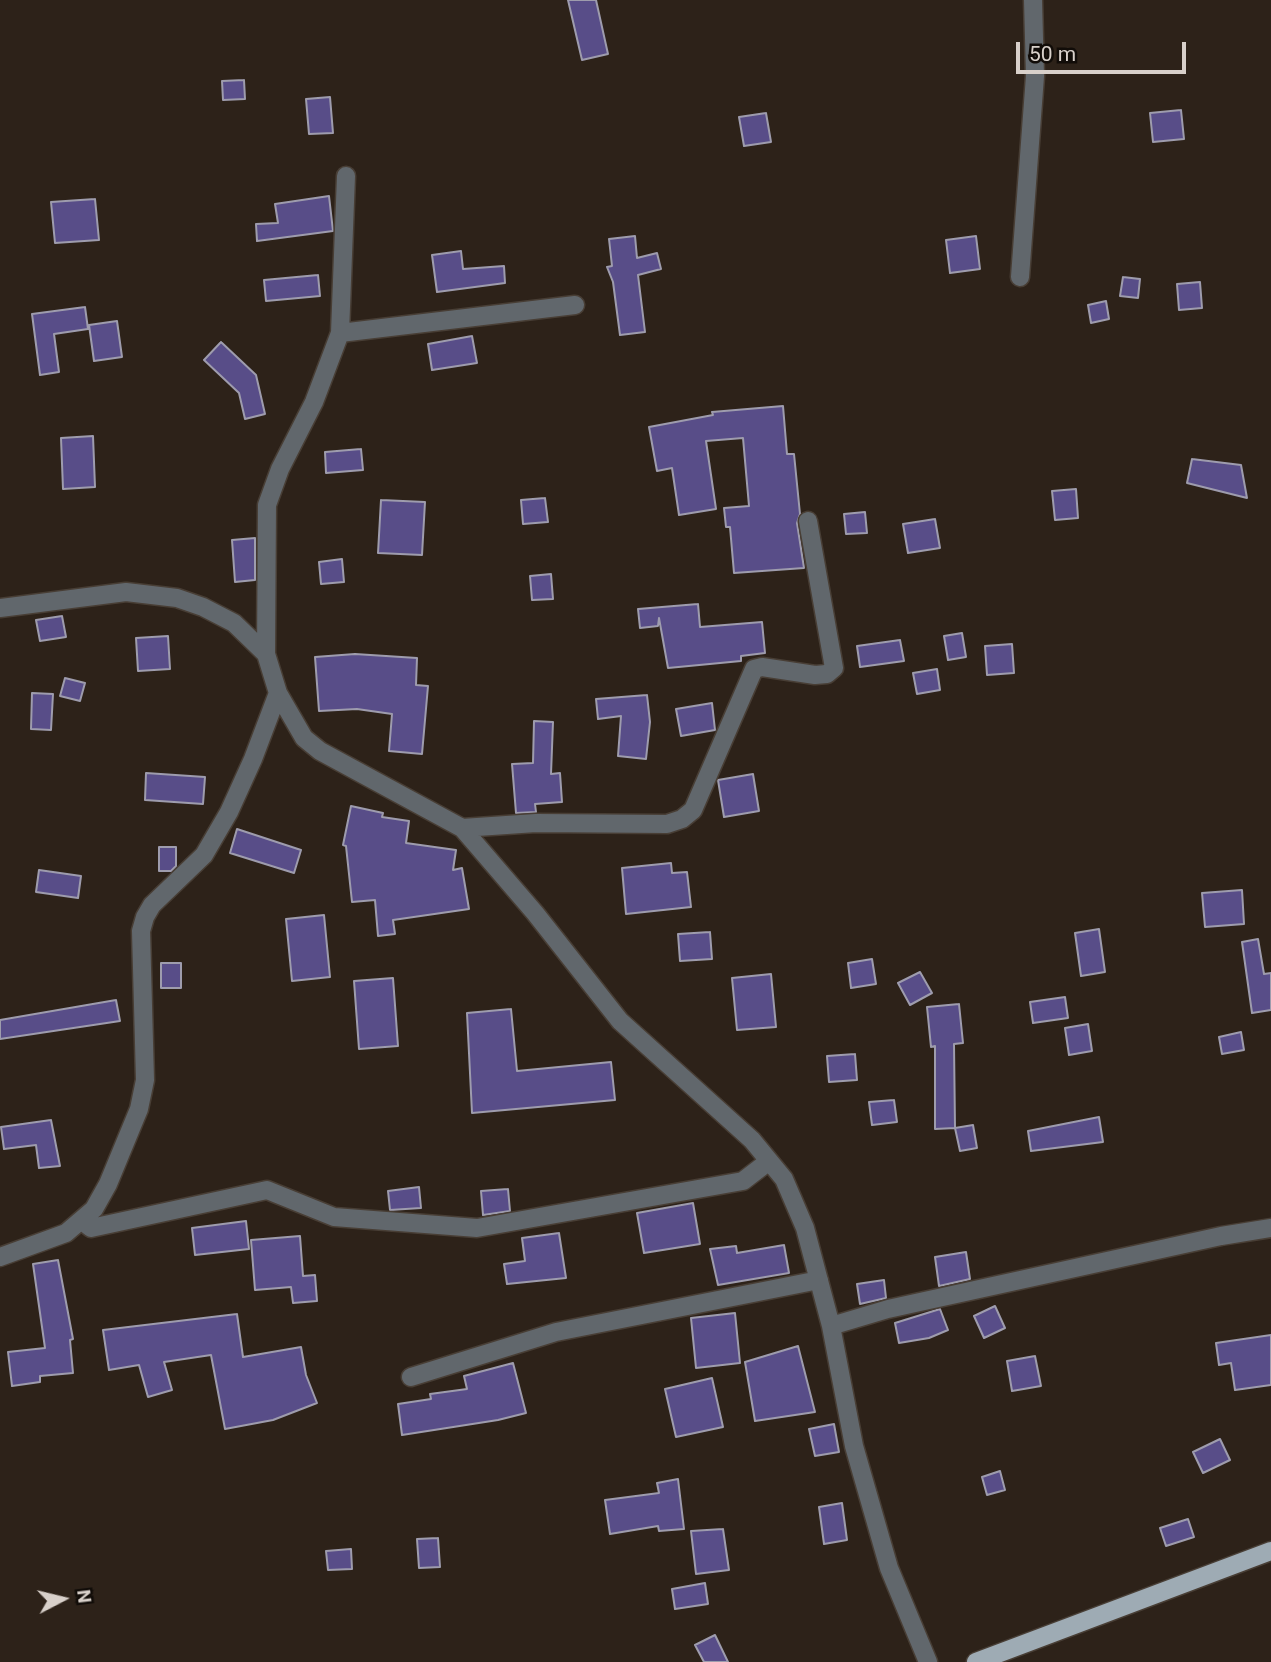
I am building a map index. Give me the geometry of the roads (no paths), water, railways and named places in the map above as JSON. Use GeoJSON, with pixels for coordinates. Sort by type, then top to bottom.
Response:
{"type":"FeatureCollection","features":[{"type":"Feature","properties":{"kind":"main road"},"geometry":{"type":"LineString","coordinates":[[976,1662],[1271,1552]]}},
{"type":"Feature","properties":{"kind":"street"},"geometry":{"type":"LineString","coordinates":[[1020,277],[1035,76],[1033,0]]}},
{"type":"Feature","properties":{"kind":"street"},"geometry":{"type":"LineString","coordinates":[[346,176],[340,333],[314,402],[280,469],[267,505],[266,654],[278,693],[292,723],[303,738],[320,751],[461,828],[535,913],[620,1021],[717,1107],[784,1179],[805,1228],[831,1326],[857,1458],[889,1568],[928,1662]]}},
{"type":"Feature","properties":{"kind":"street"},"geometry":{"type":"LineString","coordinates":[[340,333],[575,305]]}},
{"type":"Feature","properties":{"kind":"street"},"geometry":{"type":"LineString","coordinates":[[461,828],[536,823],[667,824],[682,819],[693,810],[754,669],[762,667],[814,675],[827,674],[834,668],[808,520]]}},
{"type":"Feature","properties":{"kind":"street"},"geometry":{"type":"LineString","coordinates":[[0,608],[126,592],[150,593],[203,607],[234,623],[266,654]]}},
{"type":"Feature","properties":{"kind":"street"},"geometry":{"type":"LineString","coordinates":[[0,1257],[66,1233],[94,1209],[108,1184],[139,1109],[145,1080],[141,931],[145,917],[152,905],[204,855],[253,760],[278,693]]}},
{"type":"Feature","properties":{"kind":"street"},"geometry":{"type":"LineString","coordinates":[[82,1222],[91,1228],[267,1191],[334,1217],[477,1228],[743,1181],[769,1161]]}},
{"type":"Feature","properties":{"kind":"street"},"geometry":{"type":"LineString","coordinates":[[831,1326],[888,1309],[1208,1238],[1271,1228]]}},
{"type":"Feature","properties":{"kind":"street"},"geometry":{"type":"LineString","coordinates":[[411,1377],[556,1332],[819,1280]]}}]}
